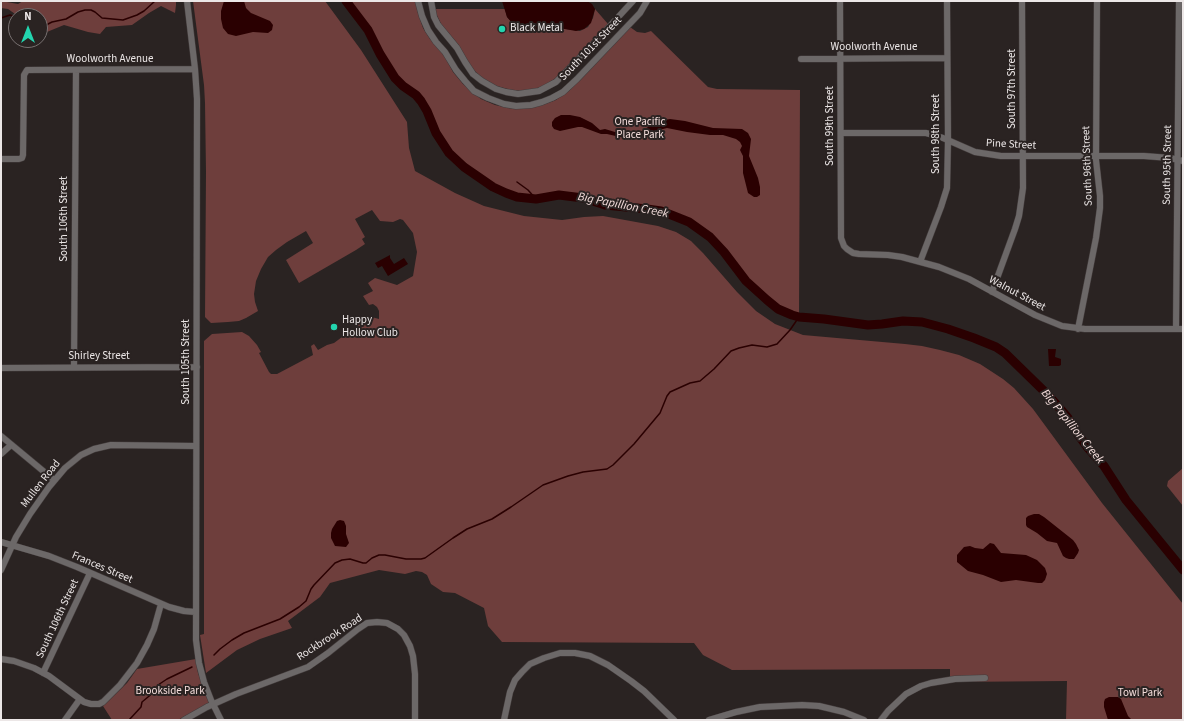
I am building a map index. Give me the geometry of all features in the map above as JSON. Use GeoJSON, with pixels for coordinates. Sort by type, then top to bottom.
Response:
{"type":"FeatureCollection","features":[{"type":"Feature","properties":{"kind":"street","name":"South 105th Street"},"geometry":{"type":"LineString","coordinates":[[188,1],[195,69],[198,134],[196,640],[199,663],[204,682],[221,720]]}},
{"type":"Feature","properties":{"kind":"street","name":"South 101st Street"},"geometry":{"type":"LineString","coordinates":[[418,1],[428,30],[445,52],[464,81],[478,93],[493,101],[519,106],[542,102],[563,92],[640,13],[647,1]]}},
{"type":"Feature","properties":{"kind":"street","name":"South 101st Street"},"geometry":{"type":"LineString","coordinates":[[430,1],[434,17],[438,25],[457,48],[473,74],[496,89],[518,94],[544,89],[560,78],[633,1]]}},
{"type":"Feature","properties":{"kind":"street","name":"South 99th Street"},"geometry":{"type":"LineString","coordinates":[[840,1],[842,238],[844,246],[847,249]]}},
{"type":"Feature","properties":{"kind":"street","name":"South 98th Street"},"geometry":{"type":"LineString","coordinates":[[920,262],[942,207],[946,193],[948,176],[947,1]]}},
{"type":"Feature","properties":{"kind":"street","name":"South 97th Street"},"geometry":{"type":"LineString","coordinates":[[992,292],[1019,216],[1023,188],[1022,1]]}},
{"type":"Feature","properties":{"kind":"street","name":"South 96th Street"},"geometry":{"type":"LineString","coordinates":[[1078,328],[1099,221],[1100,196],[1096,156],[1097,1]]}},
{"type":"Feature","properties":{"kind":"street","name":"South 95th Street"},"geometry":{"type":"LineString","coordinates":[[1179,1],[1180,329]]}},
{"type":"Feature","properties":{"kind":"street","name":"Woolworth Avenue"},"geometry":{"type":"LineString","coordinates":[[802,58],[947,58]]}},
{"type":"Feature","properties":{"kind":"street","name":"Woolworth Avenue"},"geometry":{"type":"LineString","coordinates":[[1,159],[19,159],[22,158],[23,155],[25,71],[195,69]]}},
{"type":"Feature","properties":{"kind":"street","name":"South 106th Street"},"geometry":{"type":"LineString","coordinates":[[74,368],[76,70]]}},
{"type":"Feature","properties":{"kind":"street","name":"Pine Street"},"geometry":{"type":"LineString","coordinates":[[841,132],[919,132],[948,140],[967,150],[982,154],[1001,156],[1144,156],[1180,160]]}},
{"type":"Feature","properties":{"kind":"street","name":"Walnut Street"},"geometry":{"type":"LineString","coordinates":[[847,249],[853,253],[888,255],[920,262],[954,273],[1044,319],[1062,326],[1078,328],[1180,329]]}},
{"type":"Feature","properties":{"kind":"street","name":"Shirley Street"},"geometry":{"type":"LineString","coordinates":[[1,368],[197,367]]}},
{"type":"Feature","properties":{"kind":"street"},"geometry":{"type":"LineString","coordinates":[[1,436],[54,480]]}},
{"type":"Feature","properties":{"kind":"street"},"geometry":{"type":"LineString","coordinates":[[1,454],[11,444]]}},
{"type":"Feature","properties":{"kind":"street","name":"Mullen Road"},"geometry":{"type":"LineString","coordinates":[[1,570],[12,545],[30,514],[54,480],[75,459],[87,451],[100,447],[123,444],[196,446]]}},
{"type":"Feature","properties":{"kind":"street","name":"Frances Street"},"geometry":{"type":"LineString","coordinates":[[1,542],[49,556],[177,610],[195,612]]}},
{"type":"Feature","properties":{"kind":"street","name":"South 106th Street"},"geometry":{"type":"LineString","coordinates":[[43,673],[90,573]]}},
{"type":"Feature","properties":{"kind":"street"},"geometry":{"type":"LineString","coordinates":[[1,659],[24,664],[43,673],[84,702],[99,704],[113,693],[138,663],[154,628],[161,604]]}},
{"type":"Feature","properties":{"kind":"street","name":"Rockbrook Road"},"geometry":{"type":"LineString","coordinates":[[184,720],[213,704],[240,692],[308,666],[328,653],[366,624],[383,622],[391,625],[404,635],[410,646],[414,666],[415,720]]}},
{"type":"Feature","properties":{"kind":"street"},"geometry":{"type":"LineString","coordinates":[[504,720],[506,704],[515,680],[530,664],[551,655],[560,653],[583,654],[597,659],[631,681],[655,701],[674,720]]}},
{"type":"Feature","properties":{"kind":"street"},"geometry":{"type":"LineString","coordinates":[[881,720],[906,694],[921,686],[955,679],[985,678]]}},
{"type":"Feature","properties":{"kind":"street"},"geometry":{"type":"LineString","coordinates":[[65,720],[80,699]]}},
{"type":"Feature","properties":{"kind":"street"},"geometry":{"type":"LineString","coordinates":[[709,720],[760,707],[802,705],[819,706],[844,712],[864,720]]}},
{"type":"Feature","properties":{"kind":"green space"},"geometry":{"type":"Polygon","coordinates":[[[1,1],[18,4],[23,1],[176,1],[175,13],[161,6],[132,25],[106,27],[100,34],[64,25],[48,32],[48,8],[1,8],[1,1]]]}},
{"type":"Feature","properties":{"kind":"green space","name":"Happy Hollow Club"},"geometry":{"type":"Polygon","coordinates":[[[193,1],[325,1],[361,50],[407,122],[409,148],[415,171],[455,193],[484,206],[524,216],[562,220],[603,216],[658,226],[676,232],[691,241],[756,311],[775,324],[803,335],[905,344],[940,350],[959,355],[980,364],[1003,379],[1014,388],[1033,409],[1102,503],[1183,604],[1183,720],[1066,720],[1067,681],[950,682],[950,669],[732,670],[703,655],[694,643],[502,642],[488,626],[484,608],[455,593],[443,592],[431,584],[427,575],[416,571],[405,574],[379,570],[330,583],[320,597],[288,621],[292,628],[260,639],[237,650],[206,673],[200,635],[204,634],[204,341],[212,334],[242,332],[249,336],[257,345],[261,352],[259,353],[269,372],[271,374],[277,374],[313,355],[311,346],[314,344],[318,350],[358,330],[355,324],[368,316],[379,319],[379,311],[377,307],[373,304],[369,305],[363,296],[373,291],[368,283],[375,278],[397,285],[413,276],[417,252],[413,233],[403,220],[400,219],[393,222],[380,221],[372,210],[355,219],[365,237],[362,239],[365,244],[356,250],[299,283],[286,260],[313,243],[306,231],[287,242],[268,257],[256,281],[254,294],[258,311],[239,321],[211,323],[205,317],[205,103],[193,1]]]}},
{"type":"Feature","properties":{"kind":"green space","name":"One Pacific Place Park"},"geometry":{"type":"Polygon","coordinates":[[[346,1],[416,1],[423,28],[430,39],[443,53],[453,72],[463,84],[481,99],[495,105],[509,108],[516,109],[542,105],[556,100],[570,90],[630,27],[637,32],[645,33],[651,31],[708,87],[717,89],[800,90],[799,317],[784,312],[767,300],[746,281],[724,252],[710,237],[689,222],[661,211],[605,205],[584,198],[559,195],[536,199],[517,197],[493,187],[472,173],[455,160],[442,143],[427,111],[421,102],[416,95],[395,78],[380,54],[368,30],[346,1]]]}},
{"type":"Feature","properties":{"kind":"green space"},"geometry":{"type":"Polygon","coordinates":[[[434,9],[505,9],[507,17],[513,24],[529,31],[538,32],[559,28],[580,31],[588,27],[593,18],[595,9],[608,24],[556,78],[535,89],[521,91],[493,85],[480,77],[470,65],[458,44],[441,24],[434,9]]]}},
{"type":"Feature","properties":{"kind":"green space"},"geometry":{"type":"Polygon","coordinates":[[[1183,468],[1183,506],[1167,486],[1168,481],[1183,468]]]}},
{"type":"Feature","properties":{"kind":"green space","name":"Brookside Park"},"geometry":{"type":"Polygon","coordinates":[[[196,659],[198,673],[209,703],[178,720],[112,720],[103,706],[127,683],[137,669],[196,659]]]}},
{"type":"Feature","properties":{"kind":"shaded area"},"geometry":{"type":"Polygon","coordinates":[[[224,1],[244,1],[246,8],[251,13],[270,21],[273,25],[272,30],[268,33],[253,32],[236,36],[228,34],[223,28],[221,19],[221,11],[224,1]]]}},
{"type":"Feature","properties":{"kind":"shaded area"},"geometry":{"type":"Polygon","coordinates":[[[502,1],[587,1],[592,4],[595,9],[591,23],[584,29],[576,31],[559,28],[534,32],[513,24],[507,17],[502,1]]]}},
{"type":"Feature","properties":{"kind":"shaded area"},"geometry":{"type":"Polygon","coordinates":[[[561,115],[580,117],[592,123],[600,130],[605,129],[615,132],[642,131],[657,121],[670,119],[713,128],[742,129],[748,133],[751,139],[749,156],[758,178],[760,195],[754,197],[748,193],[743,173],[743,156],[740,150],[742,146],[736,139],[723,135],[710,135],[667,128],[646,136],[632,137],[601,134],[582,127],[560,131],[554,129],[552,122],[555,118],[561,115]]]}},
{"type":"Feature","properties":{"kind":"shaded area"},"geometry":{"type":"Polygon","coordinates":[[[390,255],[390,258],[394,264],[404,258],[408,264],[388,276],[382,266],[378,268],[375,263],[390,255]]]}},
{"type":"Feature","properties":{"kind":"shaded area"},"geometry":{"type":"Polygon","coordinates":[[[1048,349],[1056,349],[1055,357],[1061,359],[1061,365],[1049,366],[1048,349]]]}},
{"type":"Feature","properties":{"kind":"shaded area"},"geometry":{"type":"Polygon","coordinates":[[[1034,514],[1039,514],[1044,517],[1073,540],[1079,550],[1074,559],[1069,559],[1063,556],[1057,543],[1047,541],[1027,527],[1026,518],[1034,514]]]}},
{"type":"Feature","properties":{"kind":"shaded area"},"geometry":{"type":"Polygon","coordinates":[[[337,521],[344,521],[346,526],[346,534],[349,543],[346,547],[335,546],[331,538],[332,529],[337,521]]]}},
{"type":"Feature","properties":{"kind":"shaded area"},"geometry":{"type":"Polygon","coordinates":[[[990,543],[994,544],[1001,553],[1026,555],[1037,560],[1045,568],[1047,574],[1045,580],[1042,583],[1016,580],[1001,582],[968,571],[957,562],[957,555],[964,547],[970,546],[983,549],[990,543]]]}},
{"type":"Feature","properties":{"kind":"shaded area"},"geometry":{"type":"Polygon","coordinates":[[[1109,697],[1118,697],[1121,699],[1128,716],[1132,720],[1108,720],[1104,702],[1105,699],[1109,697]]]}},
{"type":"Feature","properties":{"kind":"waterway"},"geometry":{"type":"LineString","coordinates":[[48,24],[66,19],[85,10],[91,10],[102,18],[123,20],[144,11],[155,1]]}},
{"type":"Feature","properties":{"kind":"waterway","name":"Big Papillion Creek"},"geometry":{"type":"LineString","coordinates":[[346,1],[368,30],[380,54],[395,78],[421,101],[436,133],[449,153],[464,167],[493,187],[517,197],[536,199],[559,195],[584,198],[605,205],[661,211],[689,222],[710,237],[724,252],[746,281],[767,300],[778,309],[792,315],[868,325],[903,321],[922,322],[974,338],[996,347],[1005,353],[1047,394],[1068,418],[1088,448],[1104,466],[1126,500],[1183,570]]}},
{"type":"Feature","properties":{"kind":"waterway"},"geometry":{"type":"LineString","coordinates":[[1,18],[8,16]]}},
{"type":"Feature","properties":{"kind":"waterway"},"geometry":{"type":"LineString","coordinates":[[517,182],[528,190],[536,199]]}},
{"type":"Feature","properties":{"kind":"waterway"},"geometry":{"type":"LineString","coordinates":[[214,655],[232,640],[244,633],[280,619],[299,607],[306,601],[314,585],[335,563],[350,559],[366,563],[379,555],[406,559],[425,558],[467,529],[492,519],[543,485],[583,472],[607,469],[634,444],[660,413],[670,392],[690,383],[700,381],[731,351],[752,345],[767,347],[777,344],[790,330],[799,317]]}},
{"type":"Feature","properties":{"kind":"waterway"},"geometry":{"type":"LineString","coordinates":[[129,720],[141,707],[142,702],[154,692],[158,685],[192,667]]}},
{"type":"Feature","properties":{"kind":"place","name":"Black Metal"},"geometry":{"type":"Point","coordinates":[502,29]}},
{"type":"Feature","properties":{"kind":"place","name":"Happy Hollow Club"},"geometry":{"type":"Point","coordinates":[334,327]}},
{"type":"Feature","properties":{"kind":"park label","name":"Towl Park"},"geometry":{"type":"Point","coordinates":[1140,694]}}]}
